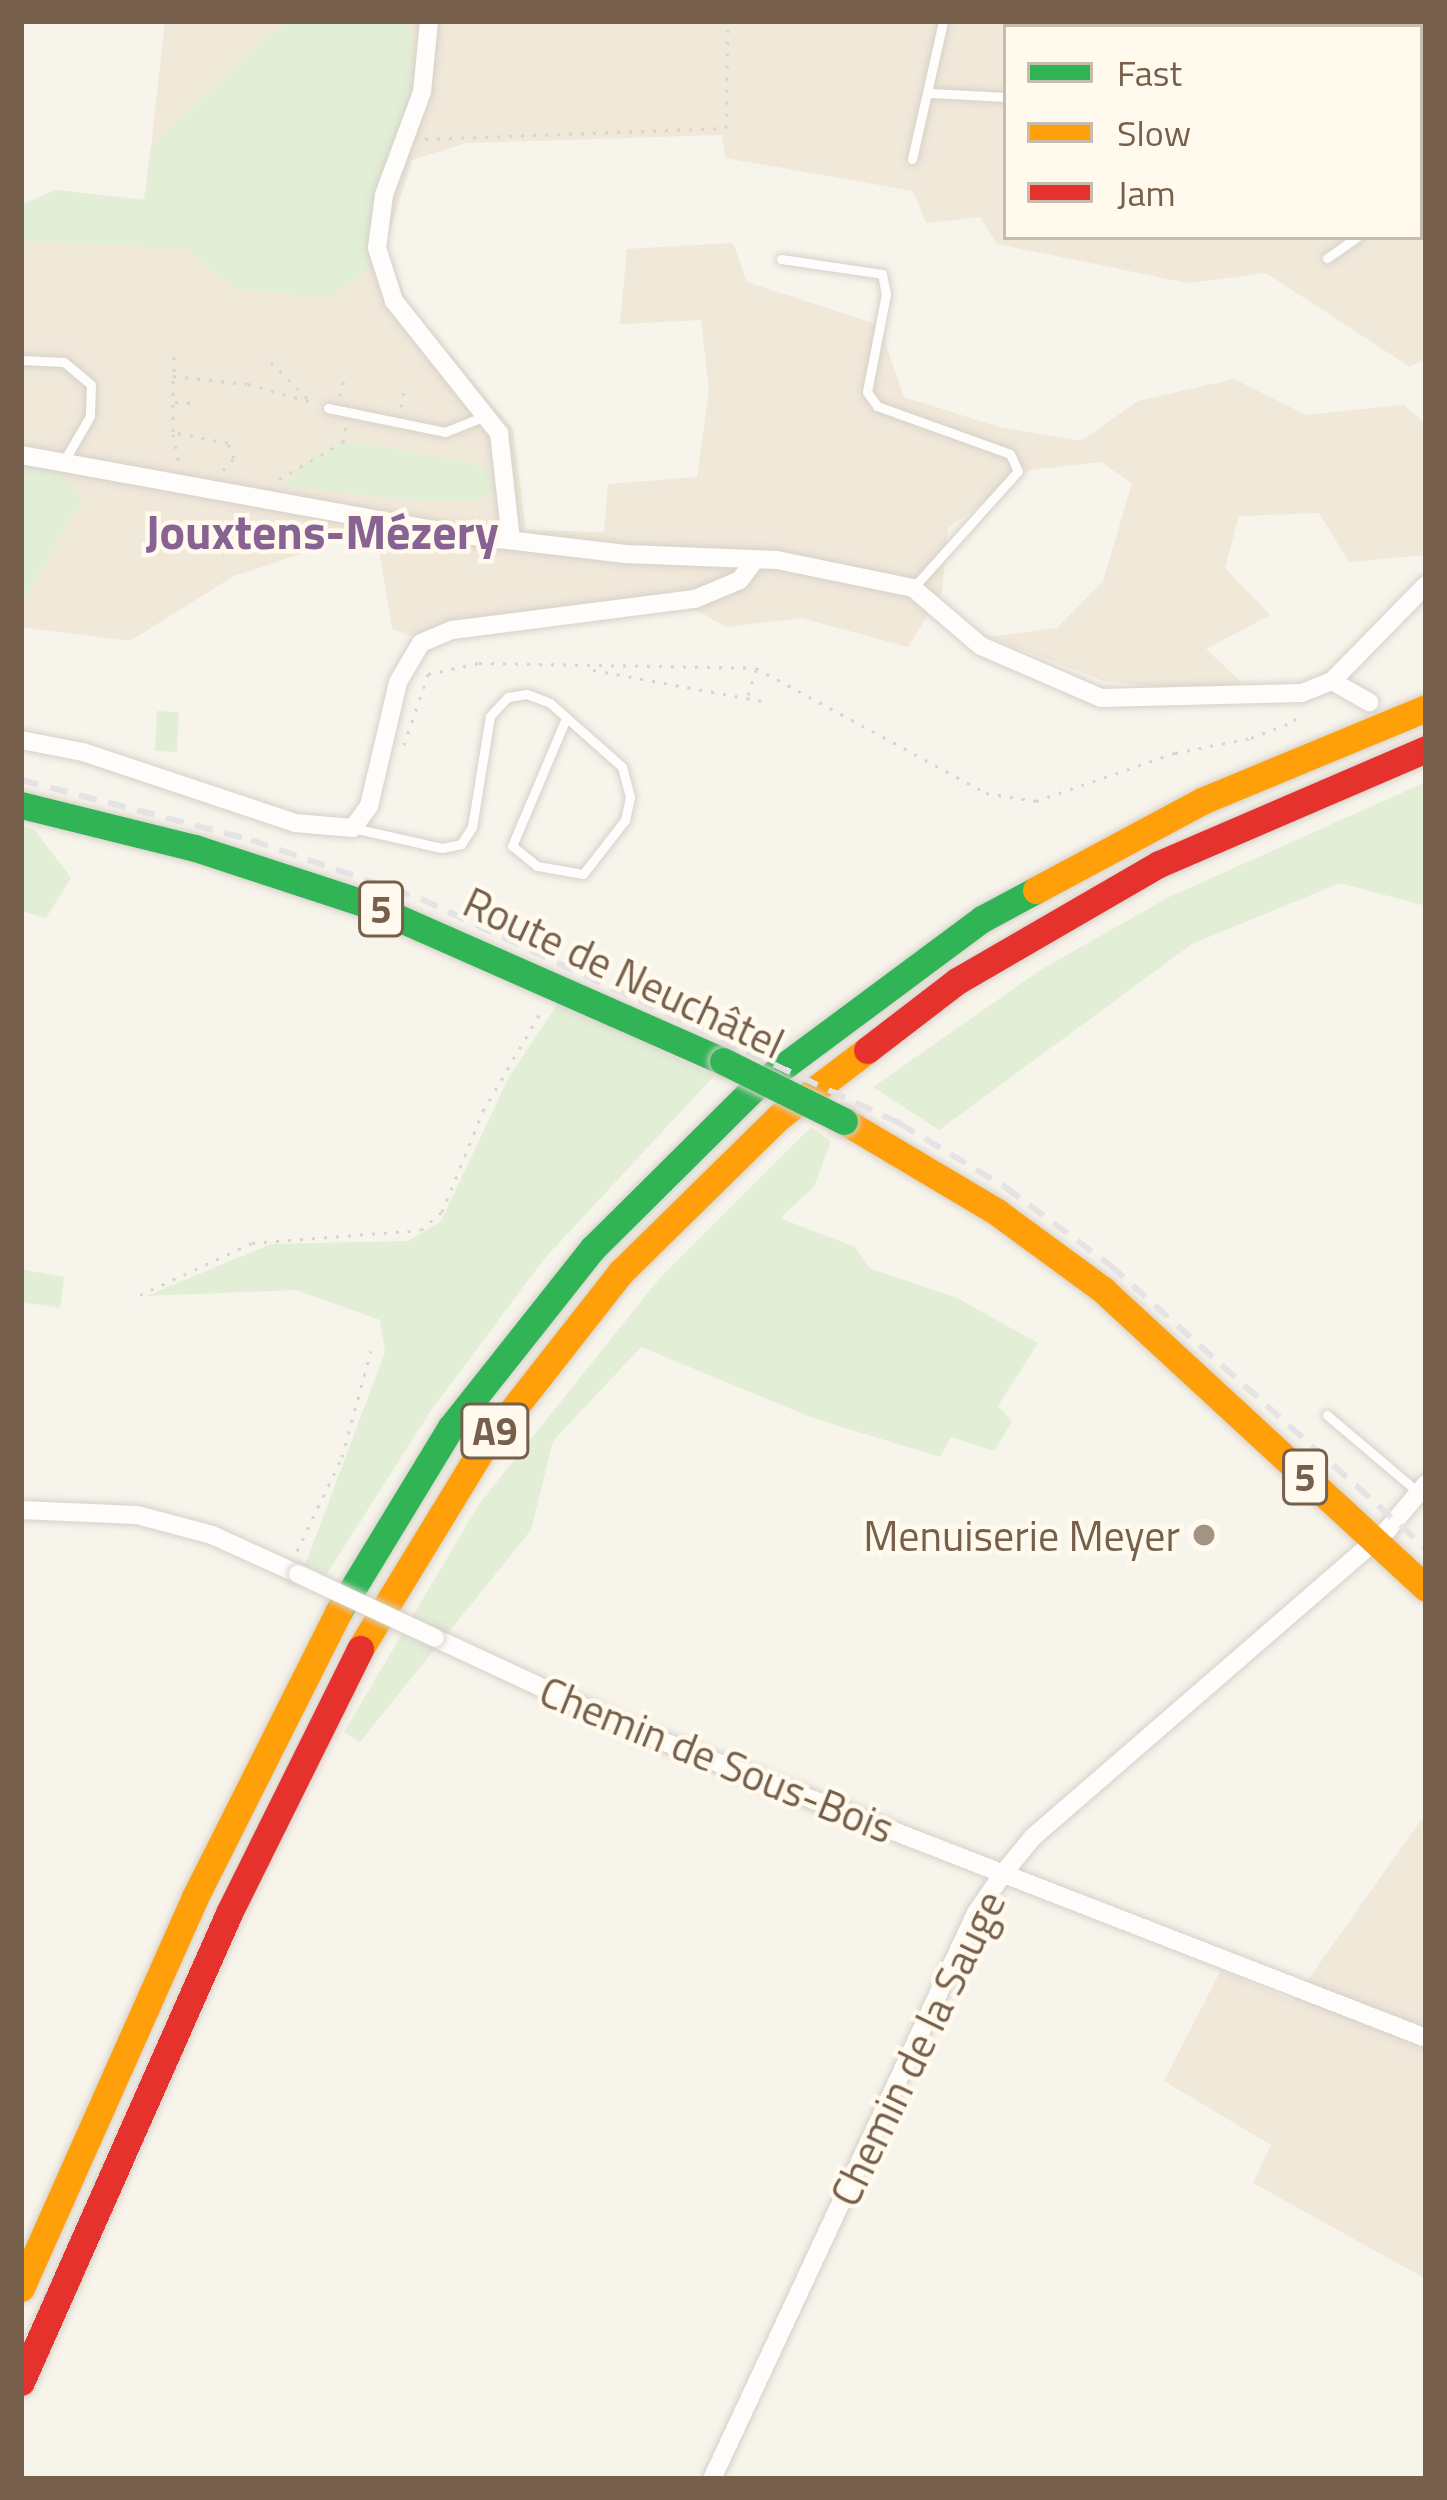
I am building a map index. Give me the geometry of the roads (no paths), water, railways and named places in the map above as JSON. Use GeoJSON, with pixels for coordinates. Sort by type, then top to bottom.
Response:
{"type":"FeatureCollection","features":[{"type":"Feature","properties":{"kind":"main road","name":"A9"},"geometry":{"type":"LineString","coordinates":[[21,2288],[202,1880],[322,1638],[451,1427],[593,1248],[753,1089],[982,919],[1204,800],[1426,709]]}},
{"type":"Feature","properties":{"kind":"main road","name":"A9"},"geometry":{"type":"LineString","coordinates":[[21,2382],[237,1896],[356,1656],[482,1449],[621,1272],[780,1116],[957,980],[1159,864],[1426,749]]}},
{"type":"Feature","properties":{"kind":"main road","name":"Route de Neuchâtel"},"geometry":{"type":"LineString","coordinates":[[21,805],[334,892],[558,982],[844,1121],[997,1212],[1103,1290],[1374,1542]]}},
{"type":"Feature","properties":{"kind":"main road","name":"5"},"geometry":{"type":"LineString","coordinates":[[1374,1542],[1426,1588]]}},
{"type":"Feature","properties":{"kind":"street"},"geometry":{"type":"LineString","coordinates":[[429,21],[427,69],[377,226],[386,275],[412,328],[490,414],[507,460],[511,540]]}},
{"type":"Feature","properties":{"kind":"street"},"geometry":{"type":"LineString","coordinates":[[21,454],[511,540],[753,562],[913,588],[981,646],[1101,698],[1216,701],[1302,693],[1332,682],[1426,585]]}},
{"type":"Feature","properties":{"kind":"street"},"geometry":{"type":"LineString","coordinates":[[21,740],[83,752],[295,823],[352,827],[369,806],[398,682],[421,643],[452,630],[695,599],[740,580],[753,562]]}},
{"type":"Feature","properties":{"kind":"street"},"geometry":{"type":"LineString","coordinates":[[1332,682],[1369,702]]}},
{"type":"Feature","properties":{"kind":"street","name":"Chemin de la Sauge"},"geometry":{"type":"LineString","coordinates":[[712,2479],[976,1913],[1002,1875],[1033,1838],[1374,1542],[1422,1489]]}},
{"type":"Feature","properties":{"kind":"street","name":"Chemin de Sous-Bois"},"geometry":{"type":"LineString","coordinates":[[21,1510],[137,1515],[212,1535],[631,1729],[1426,2038]]}},
{"type":"Feature","properties":{"kind":"lane"},"geometry":{"type":"LineString","coordinates":[[912,159],[932,93],[943,21]]}},
{"type":"Feature","properties":{"kind":"lane"},"geometry":{"type":"LineString","coordinates":[[932,93],[1003,97]]}},
{"type":"Feature","properties":{"kind":"lane"},"geometry":{"type":"LineString","coordinates":[[1327,258],[1353,240]]}},
{"type":"Feature","properties":{"kind":"lane"},"geometry":{"type":"LineString","coordinates":[[781,259],[882,274],[886,294],[867,392],[878,406],[1010,454],[1018,471],[913,588]]}},
{"type":"Feature","properties":{"kind":"lane"},"geometry":{"type":"LineString","coordinates":[[21,360],[64,362],[91,386],[90,416],[64,461]]}},
{"type":"Feature","properties":{"kind":"lane"},"geometry":{"type":"LineString","coordinates":[[338,410],[446,432],[490,414]]}},
{"type":"Feature","properties":{"kind":"lane"},"geometry":{"type":"LineString","coordinates":[[352,827],[442,848],[461,844],[472,827],[490,716],[508,698],[527,694],[566,718],[622,767],[630,797],[609,848],[583,874],[564,876],[512,846],[566,718]]}},
{"type":"Feature","properties":{"kind":"lane"},"geometry":{"type":"LineString","coordinates":[[1327,1415],[1422,1489]]}},
{"type":"Feature","properties":{"kind":"railway"},"geometry":{"type":"LineString","coordinates":[[21,780],[251,840],[421,899],[899,1123],[1005,1187],[1110,1265],[1426,1549]]}},
{"type":"Feature","properties":{"kind":"place","name":"Menuiserie Meyer"},"geometry":{"type":"Point","coordinates":[1204,1535]}},
{"type":"Feature","properties":{"kind":"district","name":"Jouxtens-Mézery"},"geometry":{"type":"Point","coordinates":[322,532]}}]}
